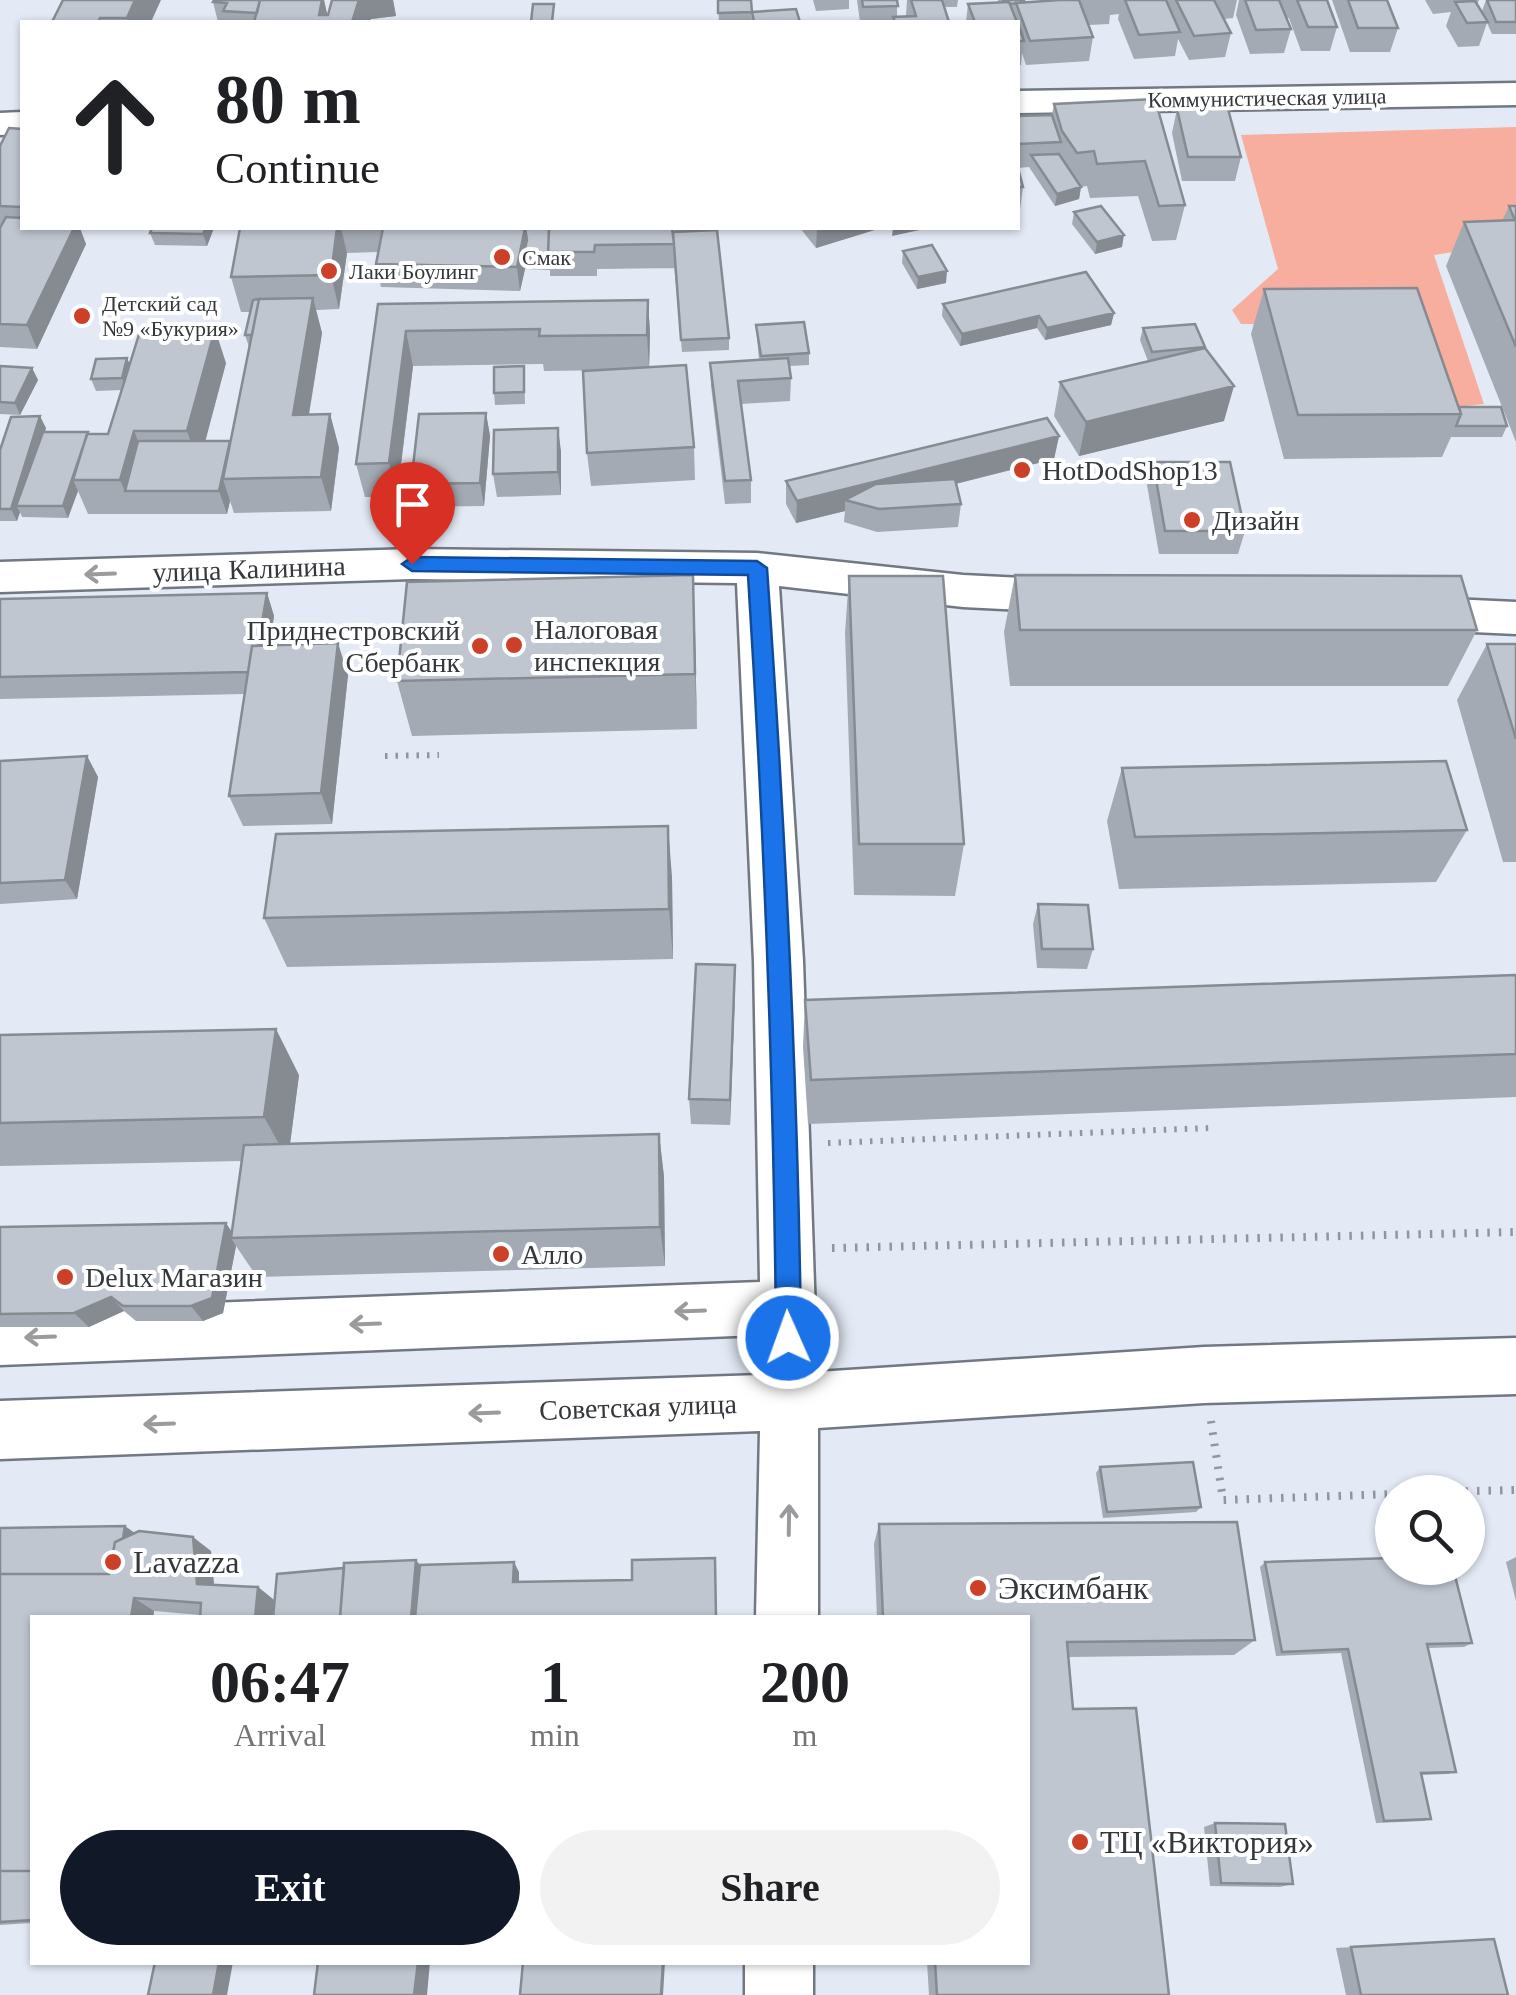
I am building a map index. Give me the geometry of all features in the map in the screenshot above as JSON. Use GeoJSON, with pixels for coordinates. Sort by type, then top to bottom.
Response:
{"type":"FeatureCollection","features":[{"type":"Feature","properties":{"kind":"main road","name":"Коммунистическая улица"},"geometry":{"type":"LineString","coordinates":[[1020,102],[1516,94]]}},
{"type":"Feature","properties":{"kind":"street","name":"улица Калинина"},"geometry":{"type":"LineString","coordinates":[[0,577],[412,564],[757,568],[963,592],[1120,599]]}},
{"type":"Feature","properties":{"kind":"street"},"geometry":{"type":"LineString","coordinates":[[757,568],[775,840],[787,1144],[787,1307],[792,1402],[787,1615]]}},
{"type":"Feature","properties":{"kind":"street"},"geometry":{"type":"LineString","coordinates":[[1376,611],[1516,618]]}},
{"type":"Feature","properties":{"kind":"street"},"geometry":{"type":"LineString","coordinates":[[0,1338],[787,1307]]}},
{"type":"Feature","properties":{"kind":"street","name":"Советская улица"},"geometry":{"type":"LineString","coordinates":[[0,1430],[792,1402],[1204,1375],[1516,1366]]}},
{"type":"Feature","properties":{"kind":"street"},"geometry":{"type":"LineString","coordinates":[[779,1995],[780,1965]]}},
{"type":"Feature","properties":{"kind":"path"},"geometry":{"type":"LineString","coordinates":[[386,756],[439,755]]}},
{"type":"Feature","properties":{"kind":"path"},"geometry":{"type":"LineString","coordinates":[[787,1144],[1209,1128]]}},
{"type":"Feature","properties":{"kind":"path"},"geometry":{"type":"LineString","coordinates":[[786,1249],[1516,1232]]}},
{"type":"Feature","properties":{"kind":"path"},"geometry":{"type":"LineString","coordinates":[[1204,1375],[1223,1500],[1375,1495]]}},
{"type":"Feature","properties":{"kind":"path"},"geometry":{"type":"LineString","coordinates":[[1485,1491],[1516,1490]]}},
{"type":"Feature","properties":{"kind":"shaded area"},"geometry":{"type":"Polygon","coordinates":[[[1516,127],[1516,232],[1466,250],[1434,255],[1484,404],[1447,408],[1417,325],[1241,324],[1232,310],[1278,269],[1241,135],[1516,127]]]}},
{"type":"Feature","properties":{"kind":"building"},"geometry":{"type":"Polygon","coordinates":[[[63,0],[135,0],[127,18],[53,20],[63,0]]]}},
{"type":"Feature","properties":{"kind":"building"},"geometry":{"type":"Polygon","coordinates":[[[214,0],[260,0],[257,13],[223,11],[227,3],[214,0]]]}},
{"type":"Feature","properties":{"kind":"building"},"geometry":{"type":"Polygon","coordinates":[[[260,0],[322,0],[319,15],[328,15],[332,0],[359,0],[353,20],[255,20],[260,0]]]}},
{"type":"Feature","properties":{"kind":"building"},"geometry":{"type":"Polygon","coordinates":[[[718,0],[751,0],[752,12],[718,13],[718,0]]]}},
{"type":"Feature","properties":{"kind":"building"},"geometry":{"type":"Polygon","coordinates":[[[862,0],[897,0],[898,6],[863,7],[862,0]]]}},
{"type":"Feature","properties":{"kind":"building"},"geometry":{"type":"Polygon","coordinates":[[[911,0],[942,0],[948,20],[893,17],[916,16],[911,0]]]}},
{"type":"Feature","properties":{"kind":"building"},"geometry":{"type":"Polygon","coordinates":[[[1079,0],[1093,37],[1030,41],[1016,3],[1079,0]]]}},
{"type":"Feature","properties":{"kind":"building"},"geometry":{"type":"Polygon","coordinates":[[[1125,0],[1166,0],[1180,32],[1139,35],[1125,0]]]}},
{"type":"Feature","properties":{"kind":"building"},"geometry":{"type":"Polygon","coordinates":[[[1176,0],[1214,0],[1231,33],[1194,36],[1176,0]]]}},
{"type":"Feature","properties":{"kind":"building"},"geometry":{"type":"Polygon","coordinates":[[[1245,0],[1279,0],[1291,29],[1256,30],[1245,0]]]}},
{"type":"Feature","properties":{"kind":"building"},"geometry":{"type":"Polygon","coordinates":[[[1297,0],[1327,0],[1337,27],[1308,27],[1297,0]]]}},
{"type":"Feature","properties":{"kind":"building"},"geometry":{"type":"Polygon","coordinates":[[[1348,0],[1387,0],[1398,28],[1358,28],[1348,0]]]}},
{"type":"Feature","properties":{"kind":"building"},"geometry":{"type":"Polygon","coordinates":[[[1487,0],[1516,0],[1516,22],[1496,22],[1487,0]]]}},
{"type":"Feature","properties":{"kind":"building"},"geometry":{"type":"Polygon","coordinates":[[[1475,1],[1488,22],[1467,23],[1455,2],[1475,1]]]}},
{"type":"Feature","properties":{"kind":"building"},"geometry":{"type":"Polygon","coordinates":[[[1009,2],[1016,20],[974,20],[968,4],[1009,2]]]}},
{"type":"Feature","properties":{"kind":"building"},"geometry":{"type":"Polygon","coordinates":[[[533,4],[554,4],[552,20],[531,20],[533,4]]]}},
{"type":"Feature","properties":{"kind":"building"},"geometry":{"type":"Polygon","coordinates":[[[796,9],[799,20],[754,20],[752,12],[796,9]]]}},
{"type":"Feature","properties":{"kind":"building"},"geometry":{"type":"Polygon","coordinates":[[[1155,99],[1185,205],[1159,206],[1145,161],[1097,164],[1094,151],[1077,153],[1062,131],[1054,104],[1155,99]]]}},
{"type":"Feature","properties":{"kind":"building"},"geometry":{"type":"Polygon","coordinates":[[[1177,109],[1228,109],[1241,157],[1188,157],[1177,109]]]}},
{"type":"Feature","properties":{"kind":"building"},"geometry":{"type":"Polygon","coordinates":[[[1052,115],[1061,142],[1020,144],[1020,116],[1052,115]]]}},
{"type":"Feature","properties":{"kind":"building"},"geometry":{"type":"Polygon","coordinates":[[[9,128],[20,129],[20,207],[0,206],[0,146],[9,128]]]}},
{"type":"Feature","properties":{"kind":"building"},"geometry":{"type":"Polygon","coordinates":[[[1059,154],[1081,187],[1057,194],[1031,155],[1059,154]]]}},
{"type":"Feature","properties":{"kind":"building"},"geometry":{"type":"Polygon","coordinates":[[[1101,206],[1124,235],[1097,242],[1074,212],[1101,206]]]}},
{"type":"Feature","properties":{"kind":"building"},"geometry":{"type":"Polygon","coordinates":[[[1509,206],[1516,206],[1516,347],[1464,222],[1515,220],[1509,206]]]}},
{"type":"Feature","properties":{"kind":"building"},"geometry":{"type":"Polygon","coordinates":[[[6,217],[20,218],[20,230],[73,230],[27,325],[0,324],[0,228],[6,217]]]}},
{"type":"Feature","properties":{"kind":"building"},"geometry":{"type":"Polygon","coordinates":[[[151,230],[205,230],[203,234],[150,233],[151,230]]]}},
{"type":"Feature","properties":{"kind":"building"},"geometry":{"type":"Polygon","coordinates":[[[240,230],[337,230],[331,275],[231,277],[240,230]]]}},
{"type":"Feature","properties":{"kind":"building"},"geometry":{"type":"Polygon","coordinates":[[[383,230],[525,230],[517,267],[376,264],[383,230]]]}},
{"type":"Feature","properties":{"kind":"building"},"geometry":{"type":"Polygon","coordinates":[[[525,230],[549,230],[548,258],[523,257],[525,230]]]}},
{"type":"Feature","properties":{"kind":"building"},"geometry":{"type":"Polygon","coordinates":[[[549,230],[672,230],[674,244],[595,245],[594,252],[548,252],[549,230]]]}},
{"type":"Feature","properties":{"kind":"building"},"geometry":{"type":"Polygon","coordinates":[[[717,230],[729,338],[681,340],[673,232],[717,230]]]}},
{"type":"Feature","properties":{"kind":"building"},"geometry":{"type":"Polygon","coordinates":[[[932,245],[947,271],[918,277],[903,251],[932,245]]]}},
{"type":"Feature","properties":{"kind":"building"},"geometry":{"type":"Polygon","coordinates":[[[1086,272],[1114,313],[1047,328],[1039,316],[962,334],[943,304],[1086,272]]]}},
{"type":"Feature","properties":{"kind":"building"},"geometry":{"type":"Polygon","coordinates":[[[1417,288],[1461,414],[1298,415],[1264,289],[1417,288]]]}},
{"type":"Feature","properties":{"kind":"building"},"geometry":{"type":"Polygon","coordinates":[[[313,298],[293,415],[330,414],[321,477],[223,479],[259,299],[313,298]]]}},
{"type":"Feature","properties":{"kind":"building"},"geometry":{"type":"Polygon","coordinates":[[[259,299],[252,335],[245,335],[253,300],[259,299]]]}},
{"type":"Feature","properties":{"kind":"building"},"geometry":{"type":"Polygon","coordinates":[[[648,300],[647,335],[539,336],[540,329],[406,331],[389,463],[356,464],[378,304],[648,300]]]}},
{"type":"Feature","properties":{"kind":"building"},"geometry":{"type":"Polygon","coordinates":[[[804,322],[809,353],[761,356],[756,325],[804,322]]]}},
{"type":"Feature","properties":{"kind":"building"},"geometry":{"type":"Polygon","coordinates":[[[1195,324],[1205,347],[1152,352],[1143,328],[1195,324]]]}},
{"type":"Feature","properties":{"kind":"building"},"geometry":{"type":"Polygon","coordinates":[[[141,328],[215,329],[187,431],[134,431],[120,480],[73,480],[87,434],[108,434],[141,328]]]}},
{"type":"Feature","properties":{"kind":"building"},"geometry":{"type":"Polygon","coordinates":[[[1205,348],[1234,386],[1086,422],[1060,382],[1205,348]]]}},
{"type":"Feature","properties":{"kind":"building"},"geometry":{"type":"Polygon","coordinates":[[[127,358],[122,378],[91,379],[96,359],[127,358]]]}},
{"type":"Feature","properties":{"kind":"building"},"geometry":{"type":"Polygon","coordinates":[[[788,358],[791,378],[738,381],[751,480],[725,481],[710,363],[788,358]]]}},
{"type":"Feature","properties":{"kind":"building"},"geometry":{"type":"Polygon","coordinates":[[[686,365],[694,447],[587,453],[583,371],[686,365]]]}},
{"type":"Feature","properties":{"kind":"building"},"geometry":{"type":"Polygon","coordinates":[[[0,366],[32,368],[15,403],[0,402],[0,366]]]}},
{"type":"Feature","properties":{"kind":"building"},"geometry":{"type":"Polygon","coordinates":[[[524,366],[524,392],[494,393],[494,367],[524,366]]]}},
{"type":"Feature","properties":{"kind":"building"},"geometry":{"type":"Polygon","coordinates":[[[1459,407],[1501,407],[1507,426],[1456,426],[1461,414],[1459,407]]]}},
{"type":"Feature","properties":{"kind":"building"},"geometry":{"type":"Polygon","coordinates":[[[486,413],[480,483],[411,484],[419,414],[486,413]]]}},
{"type":"Feature","properties":{"kind":"building"},"geometry":{"type":"Polygon","coordinates":[[[40,416],[11,509],[0,509],[0,450],[11,417],[40,416]]]}},
{"type":"Feature","properties":{"kind":"building"},"geometry":{"type":"Polygon","coordinates":[[[1047,418],[1059,436],[797,501],[786,481],[1047,418]]]}},
{"type":"Feature","properties":{"kind":"building"},"geometry":{"type":"Polygon","coordinates":[[[558,428],[558,472],[493,474],[494,430],[558,428]]]}},
{"type":"Feature","properties":{"kind":"building"},"geometry":{"type":"Polygon","coordinates":[[[43,432],[88,432],[63,506],[16,506],[43,432]]]}},
{"type":"Feature","properties":{"kind":"building"},"geometry":{"type":"Polygon","coordinates":[[[138,441],[230,441],[219,491],[125,491],[138,441]]]}},
{"type":"Feature","properties":{"kind":"building"},"geometry":{"type":"Polygon","coordinates":[[[1153,462],[1230,462],[1245,531],[1165,531],[1153,462]]]}},
{"type":"Feature","properties":{"kind":"building"},"geometry":{"type":"Polygon","coordinates":[[[955,479],[961,504],[879,509],[845,500],[876,484],[955,479]]]}},
{"type":"Feature","properties":{"kind":"building"},"geometry":{"type":"Polygon","coordinates":[[[693,575],[695,674],[397,681],[407,582],[693,575]]]}},
{"type":"Feature","properties":{"kind":"building"},"geometry":{"type":"Polygon","coordinates":[[[1015,575],[1461,576],[1477,630],[1020,630],[1015,575]]]}},
{"type":"Feature","properties":{"kind":"building"},"geometry":{"type":"Polygon","coordinates":[[[849,576],[943,576],[964,844],[859,844],[849,576]]]}},
{"type":"Feature","properties":{"kind":"building"},"geometry":{"type":"Polygon","coordinates":[[[267,593],[258,646],[252,646],[248,672],[0,677],[0,599],[267,593]]]}},
{"type":"Feature","properties":{"kind":"building"},"geometry":{"type":"Polygon","coordinates":[[[338,643],[321,793],[229,796],[252,646],[338,643]]]}},
{"type":"Feature","properties":{"kind":"building"},"geometry":{"type":"Polygon","coordinates":[[[1487,644],[1516,644],[1516,739],[1487,644]]]}},
{"type":"Feature","properties":{"kind":"building"},"geometry":{"type":"Polygon","coordinates":[[[87,756],[65,880],[0,883],[0,761],[87,756]]]}},
{"type":"Feature","properties":{"kind":"building"},"geometry":{"type":"Polygon","coordinates":[[[1446,761],[1467,830],[1135,837],[1122,768],[1446,761]]]}},
{"type":"Feature","properties":{"kind":"building"},"geometry":{"type":"Polygon","coordinates":[[[668,826],[669,909],[264,918],[276,834],[668,826]]]}},
{"type":"Feature","properties":{"kind":"building"},"geometry":{"type":"Polygon","coordinates":[[[1038,904],[1088,905],[1093,949],[1042,949],[1038,904]]]}},
{"type":"Feature","properties":{"kind":"building"},"geometry":{"type":"Polygon","coordinates":[[[696,964],[735,965],[730,1100],[689,1099],[696,964]]]}},
{"type":"Feature","properties":{"kind":"building"},"geometry":{"type":"Polygon","coordinates":[[[1516,975],[1516,1054],[811,1080],[805,1000],[1516,975]]]}},
{"type":"Feature","properties":{"kind":"building"},"geometry":{"type":"Polygon","coordinates":[[[276,1029],[264,1117],[0,1123],[0,1035],[276,1029]]]}},
{"type":"Feature","properties":{"kind":"building"},"geometry":{"type":"Polygon","coordinates":[[[659,1134],[660,1227],[231,1238],[244,1145],[659,1134]]]}},
{"type":"Feature","properties":{"kind":"building"},"geometry":{"type":"Polygon","coordinates":[[[226,1223],[212,1298],[191,1306],[123,1306],[111,1297],[74,1313],[0,1314],[0,1227],[226,1223]]]}},
{"type":"Feature","properties":{"kind":"building"},"geometry":{"type":"Polygon","coordinates":[[[1193,1462],[1201,1507],[1107,1512],[1100,1467],[1193,1462]]]}},
{"type":"Feature","properties":{"kind":"building","name":"ТЦ «Виктория»"},"geometry":{"type":"Polygon","coordinates":[[[1237,1522],[1255,1640],[1067,1642],[1073,1709],[1136,1708],[1169,1995],[937,1995],[935,1965],[1030,1965],[1030,1615],[883,1615],[879,1524],[1237,1522]]]}},
{"type":"Feature","properties":{"kind":"building"},"geometry":{"type":"Polygon","coordinates":[[[125,1526],[123,1538],[115,1542],[109,1574],[0,1574],[0,1528],[125,1526]]]}},
{"type":"Feature","properties":{"kind":"building"},"geometry":{"type":"Polygon","coordinates":[[[139,1531],[193,1537],[197,1584],[258,1587],[255,1615],[200,1615],[201,1603],[134,1598],[131,1615],[30,1615],[30,1871],[0,1871],[0,1574],[109,1574],[115,1542],[139,1531]]]}},
{"type":"Feature","properties":{"kind":"building"},"geometry":{"type":"Polygon","coordinates":[[[715,1558],[716,1615],[415,1615],[420,1565],[514,1562],[513,1582],[632,1580],[632,1560],[715,1558]]]}},
{"type":"Feature","properties":{"kind":"building"},"geometry":{"type":"Polygon","coordinates":[[[1375,1559],[1375,1585],[1457,1585],[1472,1643],[1427,1644],[1456,1772],[1421,1773],[1431,1819],[1384,1821],[1348,1649],[1282,1652],[1265,1562],[1375,1559]]]}},
{"type":"Feature","properties":{"kind":"building"},"geometry":{"type":"Polygon","coordinates":[[[416,1560],[411,1615],[340,1615],[344,1563],[416,1560]]]}},
{"type":"Feature","properties":{"kind":"building"},"geometry":{"type":"Polygon","coordinates":[[[344,1568],[340,1615],[273,1615],[277,1574],[344,1568]]]}},
{"type":"Feature","properties":{"kind":"building"},"geometry":{"type":"Polygon","coordinates":[[[1215,1823],[1285,1824],[1293,1884],[1221,1883],[1215,1823]]]}},
{"type":"Feature","properties":{"kind":"building"},"geometry":{"type":"Polygon","coordinates":[[[0,1871],[30,1871],[30,1920],[0,1922],[0,1871]]]}},
{"type":"Feature","properties":{"kind":"building"},"geometry":{"type":"Polygon","coordinates":[[[1494,1939],[1508,1995],[1361,1995],[1351,1947],[1494,1939]]]}},
{"type":"Feature","properties":{"kind":"building"},"geometry":{"type":"Polygon","coordinates":[[[154,1965],[218,1965],[213,1995],[148,1995],[154,1965]]]}},
{"type":"Feature","properties":{"kind":"building"},"geometry":{"type":"Polygon","coordinates":[[[318,1965],[418,1965],[414,1995],[314,1995],[318,1965]]]}},
{"type":"Feature","properties":{"kind":"building"},"geometry":{"type":"Polygon","coordinates":[[[523,1965],[663,1965],[661,1995],[520,1995],[523,1965]]]}},
{"type":"Feature","properties":{"kind":"place","name":"Смак"},"geometry":{"type":"Point","coordinates":[502,257]}},
{"type":"Feature","properties":{"kind":"place","name":"Лаки Боулинг"},"geometry":{"type":"Point","coordinates":[329,271]}},
{"type":"Feature","properties":{"kind":"place","name":"Детский сад №9 «Букурия»"},"geometry":{"type":"Point","coordinates":[82,316]}},
{"type":"Feature","properties":{"kind":"place","name":"HotDodShop13"},"geometry":{"type":"Point","coordinates":[1022,470]}},
{"type":"Feature","properties":{"kind":"place","name":"Дизайн"},"geometry":{"type":"Point","coordinates":[1192,520]}},
{"type":"Feature","properties":{"kind":"place","name":"Налоговая инспекция"},"geometry":{"type":"Point","coordinates":[514,645]}},
{"type":"Feature","properties":{"kind":"place","name":"Приднестровский Сбербанк"},"geometry":{"type":"Point","coordinates":[480,646]}},
{"type":"Feature","properties":{"kind":"place","name":"Алло"},"geometry":{"type":"Point","coordinates":[501,1254]}},
{"type":"Feature","properties":{"kind":"place","name":"Delux Магазин"},"geometry":{"type":"Point","coordinates":[65,1277]}},
{"type":"Feature","properties":{"kind":"place","name":"Lavazza"},"geometry":{"type":"Point","coordinates":[113,1562]}},
{"type":"Feature","properties":{"kind":"place","name":"Эксимбанк"},"geometry":{"type":"Point","coordinates":[978,1588]}},
{"type":"Feature","properties":{"kind":"place","name":"ТЦ «Виктория»"},"geometry":{"type":"Point","coordinates":[1080,1842]}},
{"type":"Feature","properties":{"kind":"route"},"geometry":{"type":"LineString","coordinates":[[412,564],[757,568],[775,840],[787,1144],[788,1338]]}}]}
